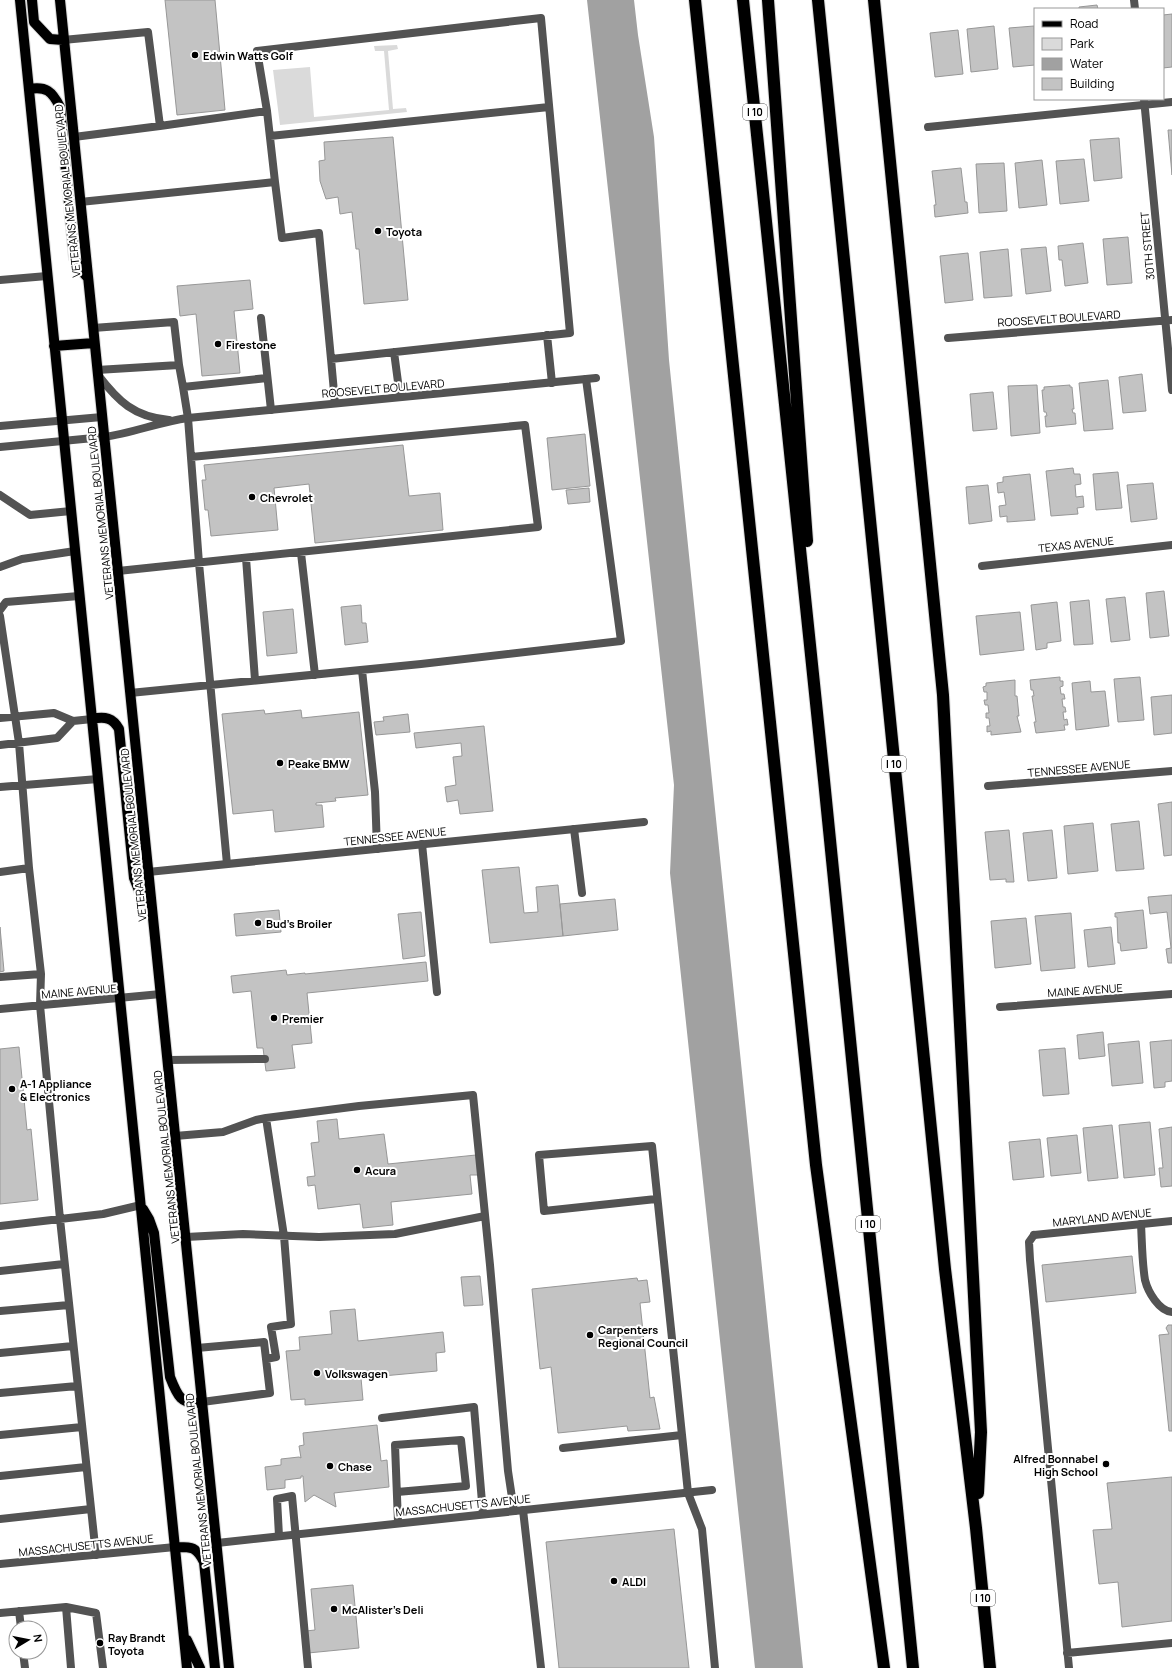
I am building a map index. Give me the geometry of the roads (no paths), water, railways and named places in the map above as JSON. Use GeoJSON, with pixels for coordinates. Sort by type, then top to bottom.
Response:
{"type":"FeatureCollection","features":[{"type":"Feature","properties":{"kind":"highway"},"geometry":{"type":"LineString","coordinates":[[695,0],[816,1166],[884,1668]]}},
{"type":"Feature","properties":{"kind":"highway","name":"I 10"},"geometry":{"type":"LineString","coordinates":[[743,0],[824,780],[912,1668]]}},
{"type":"Feature","properties":{"kind":"highway"},"geometry":{"type":"LineString","coordinates":[[768,0],[824,780]]}},
{"type":"Feature","properties":{"kind":"highway","name":"I 10"},"geometry":{"type":"LineString","coordinates":[[818,0],[945,1269],[976,1528],[990,1668]]}},
{"type":"Feature","properties":{"kind":"highway"},"geometry":{"type":"LineString","coordinates":[[874,0],[944,695],[980,1432],[976,1528]]}},
{"type":"Feature","properties":{"kind":"main road"},"geometry":{"type":"LineString","coordinates":[[20,0],[70,512],[187,1668]]}},
{"type":"Feature","properties":{"kind":"main road"},"geometry":{"type":"LineString","coordinates":[[32,0],[34,22],[50,39],[64,40]]}},
{"type":"Feature","properties":{"kind":"main road","name":"VETERANS MEMORIAL BOULEVARD"},"geometry":{"type":"LineString","coordinates":[[60,0],[229,1668]]}},
{"type":"Feature","properties":{"kind":"main road"},"geometry":{"type":"LineString","coordinates":[[29,89],[39,88],[47,90],[54,96],[60,107],[74,258],[80,269],[88,278]]}},
{"type":"Feature","properties":{"kind":"main road"},"geometry":{"type":"LineString","coordinates":[[54,346],[94,343]]}},
{"type":"Feature","properties":{"kind":"main road"},"geometry":{"type":"LineString","coordinates":[[92,719],[101,717],[108,718],[115,722],[120,729],[134,878],[140,893],[151,902]]}},
{"type":"Feature","properties":{"kind":"main road"},"geometry":{"type":"LineString","coordinates":[[141,1205],[150,1219],[154,1233],[170,1377],[176,1392],[184,1401],[193,1404],[202,1402]]}},
{"type":"Feature","properties":{"kind":"main road"},"geometry":{"type":"LineString","coordinates":[[175,1547],[191,1547],[200,1553],[204,1562],[216,1668]]}},
{"type":"Feature","properties":{"kind":"main road"},"geometry":{"type":"LineString","coordinates":[[183,1633],[200,1668]]}},
{"type":"Feature","properties":{"kind":"street"},"geometry":{"type":"LineString","coordinates":[[331,359],[570,333],[541,18],[257,51],[267,111],[282,238],[319,233],[335,404]]}},
{"type":"Feature","properties":{"kind":"street"},"geometry":{"type":"LineString","coordinates":[[64,40],[148,32],[160,126]]}},
{"type":"Feature","properties":{"kind":"street"},"geometry":{"type":"LineString","coordinates":[[928,127],[1145,102],[1172,102]]}},
{"type":"Feature","properties":{"kind":"street","name":"30TH STREET"},"geometry":{"type":"LineString","coordinates":[[1145,102],[1168,320],[1172,390]]}},
{"type":"Feature","properties":{"kind":"street"},"geometry":{"type":"LineString","coordinates":[[270,136],[549,107]]}},
{"type":"Feature","properties":{"kind":"street"},"geometry":{"type":"LineString","coordinates":[[74,137],[267,111]]}},
{"type":"Feature","properties":{"kind":"street"},"geometry":{"type":"LineString","coordinates":[[80,202],[275,182]]}},
{"type":"Feature","properties":{"kind":"street"},"geometry":{"type":"LineString","coordinates":[[0,280],[47,276]]}},
{"type":"Feature","properties":{"kind":"street"},"geometry":{"type":"LineString","coordinates":[[261,318],[271,410]]}},
{"type":"Feature","properties":{"kind":"street","name":"ROOSEVELT BOULEVARD"},"geometry":{"type":"LineString","coordinates":[[948,338],[1168,320]]}},
{"type":"Feature","properties":{"kind":"street"},"geometry":{"type":"LineString","coordinates":[[93,328],[174,322],[188,418],[199,563],[227,864]]}},
{"type":"Feature","properties":{"kind":"street"},"geometry":{"type":"LineString","coordinates":[[547,335],[552,383]]}},
{"type":"Feature","properties":{"kind":"street"},"geometry":{"type":"LineString","coordinates":[[394,352],[400,397]]}},
{"type":"Feature","properties":{"kind":"street"},"geometry":{"type":"LineString","coordinates":[[98,373],[180,365]]}},
{"type":"Feature","properties":{"kind":"street","name":"ROOSEVELT BOULEVARD"},"geometry":{"type":"LineString","coordinates":[[98,373],[110,390],[124,404],[137,412],[154,419],[172,420],[596,378]]}},
{"type":"Feature","properties":{"kind":"street"},"geometry":{"type":"LineString","coordinates":[[183,387],[267,378]]}},
{"type":"Feature","properties":{"kind":"street"},"geometry":{"type":"LineString","coordinates":[[130,693],[315,675],[621,641],[586,379]]}},
{"type":"Feature","properties":{"kind":"street"},"geometry":{"type":"LineString","coordinates":[[0,426],[102,417]]}},
{"type":"Feature","properties":{"kind":"street","name":"ROOSEVELT BOULEVARD"},"geometry":{"type":"LineString","coordinates":[[0,447],[104,437],[138,431],[172,420]]}},
{"type":"Feature","properties":{"kind":"street"},"geometry":{"type":"LineString","coordinates":[[118,571],[538,527],[525,425],[191,457]]}},
{"type":"Feature","properties":{"kind":"street"},"geometry":{"type":"LineString","coordinates":[[0,495],[30,515],[70,512]]}},
{"type":"Feature","properties":{"kind":"street","name":"TEXAS AVENUE"},"geometry":{"type":"LineString","coordinates":[[982,566],[1172,545]]}},
{"type":"Feature","properties":{"kind":"street"},"geometry":{"type":"LineString","coordinates":[[0,567],[22,559],[75,551]]}},
{"type":"Feature","properties":{"kind":"street"},"geometry":{"type":"LineString","coordinates":[[301,553],[315,675]]}},
{"type":"Feature","properties":{"kind":"street"},"geometry":{"type":"LineString","coordinates":[[246,558],[255,680]]}},
{"type":"Feature","properties":{"kind":"street"},"geometry":{"type":"LineString","coordinates":[[0,610],[6,602],[79,596]]}},
{"type":"Feature","properties":{"kind":"street"},"geometry":{"type":"LineString","coordinates":[[0,616],[19,743],[29,868],[41,974],[40,1005],[64,1264],[96,1554]]}},
{"type":"Feature","properties":{"kind":"street"},"geometry":{"type":"LineString","coordinates":[[362,670],[375,792],[377,849]]}},
{"type":"Feature","properties":{"kind":"street"},"geometry":{"type":"LineString","coordinates":[[0,718],[54,713],[73,721],[92,719]]}},
{"type":"Feature","properties":{"kind":"street"},"geometry":{"type":"LineString","coordinates":[[0,745],[57,738],[73,721]]}},
{"type":"Feature","properties":{"kind":"street","name":"TENNESSEE AVENUE"},"geometry":{"type":"LineString","coordinates":[[988,786],[1172,771]]}},
{"type":"Feature","properties":{"kind":"street"},"geometry":{"type":"LineString","coordinates":[[0,787],[98,779]]}},
{"type":"Feature","properties":{"kind":"street","name":"TENNESSEE AVENUE"},"geometry":{"type":"LineString","coordinates":[[148,872],[644,822]]}},
{"type":"Feature","properties":{"kind":"street"},"geometry":{"type":"LineString","coordinates":[[574,829],[582,893]]}},
{"type":"Feature","properties":{"kind":"street"},"geometry":{"type":"LineString","coordinates":[[422,844],[437,992]]}},
{"type":"Feature","properties":{"kind":"street"},"geometry":{"type":"LineString","coordinates":[[0,872],[29,868]]}},
{"type":"Feature","properties":{"kind":"street"},"geometry":{"type":"LineString","coordinates":[[0,978],[41,974]]}},
{"type":"Feature","properties":{"kind":"street","name":"MAINE AVENUE"},"geometry":{"type":"LineString","coordinates":[[0,1009],[161,994]]}},
{"type":"Feature","properties":{"kind":"street","name":"MAINE AVENUE"},"geometry":{"type":"LineString","coordinates":[[1000,1007],[1172,994]]}},
{"type":"Feature","properties":{"kind":"street"},"geometry":{"type":"LineString","coordinates":[[168,1060],[265,1059]]}},
{"type":"Feature","properties":{"kind":"street"},"geometry":{"type":"LineString","coordinates":[[176,1136],[223,1132],[266,1118],[359,1106],[473,1095],[508,1471],[514,1511]]}},
{"type":"Feature","properties":{"kind":"street"},"geometry":{"type":"LineString","coordinates":[[266,1118],[284,1236],[291,1324],[271,1327],[276,1357],[266,1359]]}},
{"type":"Feature","properties":{"kind":"street"},"geometry":{"type":"LineString","coordinates":[[656,1200],[544,1210],[539,1155],[652,1146],[656,1200],[688,1493],[702,1529],[715,1668]]}},
{"type":"Feature","properties":{"kind":"street"},"geometry":{"type":"LineString","coordinates":[[0,1226],[103,1214],[141,1205]]}},
{"type":"Feature","properties":{"kind":"street"},"geometry":{"type":"LineString","coordinates":[[186,1237],[243,1234],[319,1237],[395,1234],[485,1216]]}},
{"type":"Feature","properties":{"kind":"street","name":"MARYLAND AVENUE"},"geometry":{"type":"LineString","coordinates":[[1067,1654],[1029,1242],[1034,1235],[1172,1221]]}},
{"type":"Feature","properties":{"kind":"street"},"geometry":{"type":"LineString","coordinates":[[1141,1224],[1146,1281],[1158,1304],[1166,1312],[1172,1312]]}},
{"type":"Feature","properties":{"kind":"street"},"geometry":{"type":"LineString","coordinates":[[0,1271],[64,1264]]}},
{"type":"Feature","properties":{"kind":"street"},"geometry":{"type":"LineString","coordinates":[[0,1312],[69,1304]]}},
{"type":"Feature","properties":{"kind":"street"},"geometry":{"type":"LineString","coordinates":[[197,1348],[264,1342],[270,1393],[202,1402]]}},
{"type":"Feature","properties":{"kind":"street"},"geometry":{"type":"LineString","coordinates":[[0,1353],[73,1346]]}},
{"type":"Feature","properties":{"kind":"street"},"geometry":{"type":"LineString","coordinates":[[0,1393],[77,1386]]}},
{"type":"Feature","properties":{"kind":"street"},"geometry":{"type":"LineString","coordinates":[[382,1418],[474,1407],[483,1514]]}},
{"type":"Feature","properties":{"kind":"street"},"geometry":{"type":"LineString","coordinates":[[0,1435],[82,1427]]}},
{"type":"Feature","properties":{"kind":"street"},"geometry":{"type":"LineString","coordinates":[[563,1448],[682,1435]]}},
{"type":"Feature","properties":{"kind":"street"},"geometry":{"type":"LineString","coordinates":[[397,1492],[466,1486],[461,1440],[395,1445],[398,1522]]}},
{"type":"Feature","properties":{"kind":"street"},"geometry":{"type":"LineString","coordinates":[[0,1476],[86,1467]]}},
{"type":"Feature","properties":{"kind":"street","name":"MASSACHUSETTS AVENUE"},"geometry":{"type":"LineString","coordinates":[[217,1543],[398,1522],[712,1490]]}},
{"type":"Feature","properties":{"kind":"street"},"geometry":{"type":"LineString","coordinates":[[279,1536],[277,1499],[292,1496],[308,1668]]}},
{"type":"Feature","properties":{"kind":"street"},"geometry":{"type":"LineString","coordinates":[[0,1519],[91,1509]]}},
{"type":"Feature","properties":{"kind":"street"},"geometry":{"type":"LineString","coordinates":[[523,1510],[541,1668]]}},
{"type":"Feature","properties":{"kind":"street","name":"MASSACHUSETTS AVENUE"},"geometry":{"type":"LineString","coordinates":[[0,1564],[175,1547]]}},
{"type":"Feature","properties":{"kind":"street"},"geometry":{"type":"LineString","coordinates":[[66,1607],[71,1668]]}},
{"type":"Feature","properties":{"kind":"street"},"geometry":{"type":"LineString","coordinates":[[0,1613],[66,1607],[96,1614],[103,1668]]}},
{"type":"Feature","properties":{"kind":"street"},"geometry":{"type":"LineString","coordinates":[[19,1612],[20,1620]]}},
{"type":"Feature","properties":{"kind":"street"},"geometry":{"type":"LineString","coordinates":[[1069,1668],[1067,1654],[1172,1643]]}},
{"type":"Feature","properties":{"kind":"water"},"geometry":{"type":"Polygon","coordinates":[[[587,0],[634,0],[654,137],[669,360],[803,1668],[755,1668],[670,873],[674,785],[587,0]]]}},
{"type":"Feature","properties":{"kind":"place","name":"Edwin Watts Golf"},"geometry":{"type":"Point","coordinates":[195,55]}},
{"type":"Feature","properties":{"kind":"place","name":"Toyota"},"geometry":{"type":"Point","coordinates":[378,231]}},
{"type":"Feature","properties":{"kind":"place","name":"Firestone"},"geometry":{"type":"Point","coordinates":[218,344]}},
{"type":"Feature","properties":{"kind":"place","name":"Chevrolet"},"geometry":{"type":"Point","coordinates":[252,497]}},
{"type":"Feature","properties":{"kind":"place","name":"Peake BMW"},"geometry":{"type":"Point","coordinates":[280,763]}},
{"type":"Feature","properties":{"kind":"place","name":"Bud's Broiler"},"geometry":{"type":"Point","coordinates":[258,923]}},
{"type":"Feature","properties":{"kind":"place","name":"Premier"},"geometry":{"type":"Point","coordinates":[274,1018]}},
{"type":"Feature","properties":{"kind":"place","name":"A-1 Appliance & Electronics"},"geometry":{"type":"Point","coordinates":[12,1089]}},
{"type":"Feature","properties":{"kind":"place","name":"Acura"},"geometry":{"type":"Point","coordinates":[357,1170]}},
{"type":"Feature","properties":{"kind":"place","name":"Carpenters Regional Council"},"geometry":{"type":"Point","coordinates":[590,1335]}},
{"type":"Feature","properties":{"kind":"place","name":"Volkswagen"},"geometry":{"type":"Point","coordinates":[317,1373]}},
{"type":"Feature","properties":{"kind":"place","name":"Alfred Bonnabel High School"},"geometry":{"type":"Point","coordinates":[1106,1464]}},
{"type":"Feature","properties":{"kind":"place","name":"Chase"},"geometry":{"type":"Point","coordinates":[330,1466]}},
{"type":"Feature","properties":{"kind":"place","name":"ALDI"},"geometry":{"type":"Point","coordinates":[614,1581]}},
{"type":"Feature","properties":{"kind":"place","name":"McAlister's Deli"},"geometry":{"type":"Point","coordinates":[334,1609]}},
{"type":"Feature","properties":{"kind":"place","name":"Ray Brandt Toyota"},"geometry":{"type":"Point","coordinates":[100,1643]}}]}
